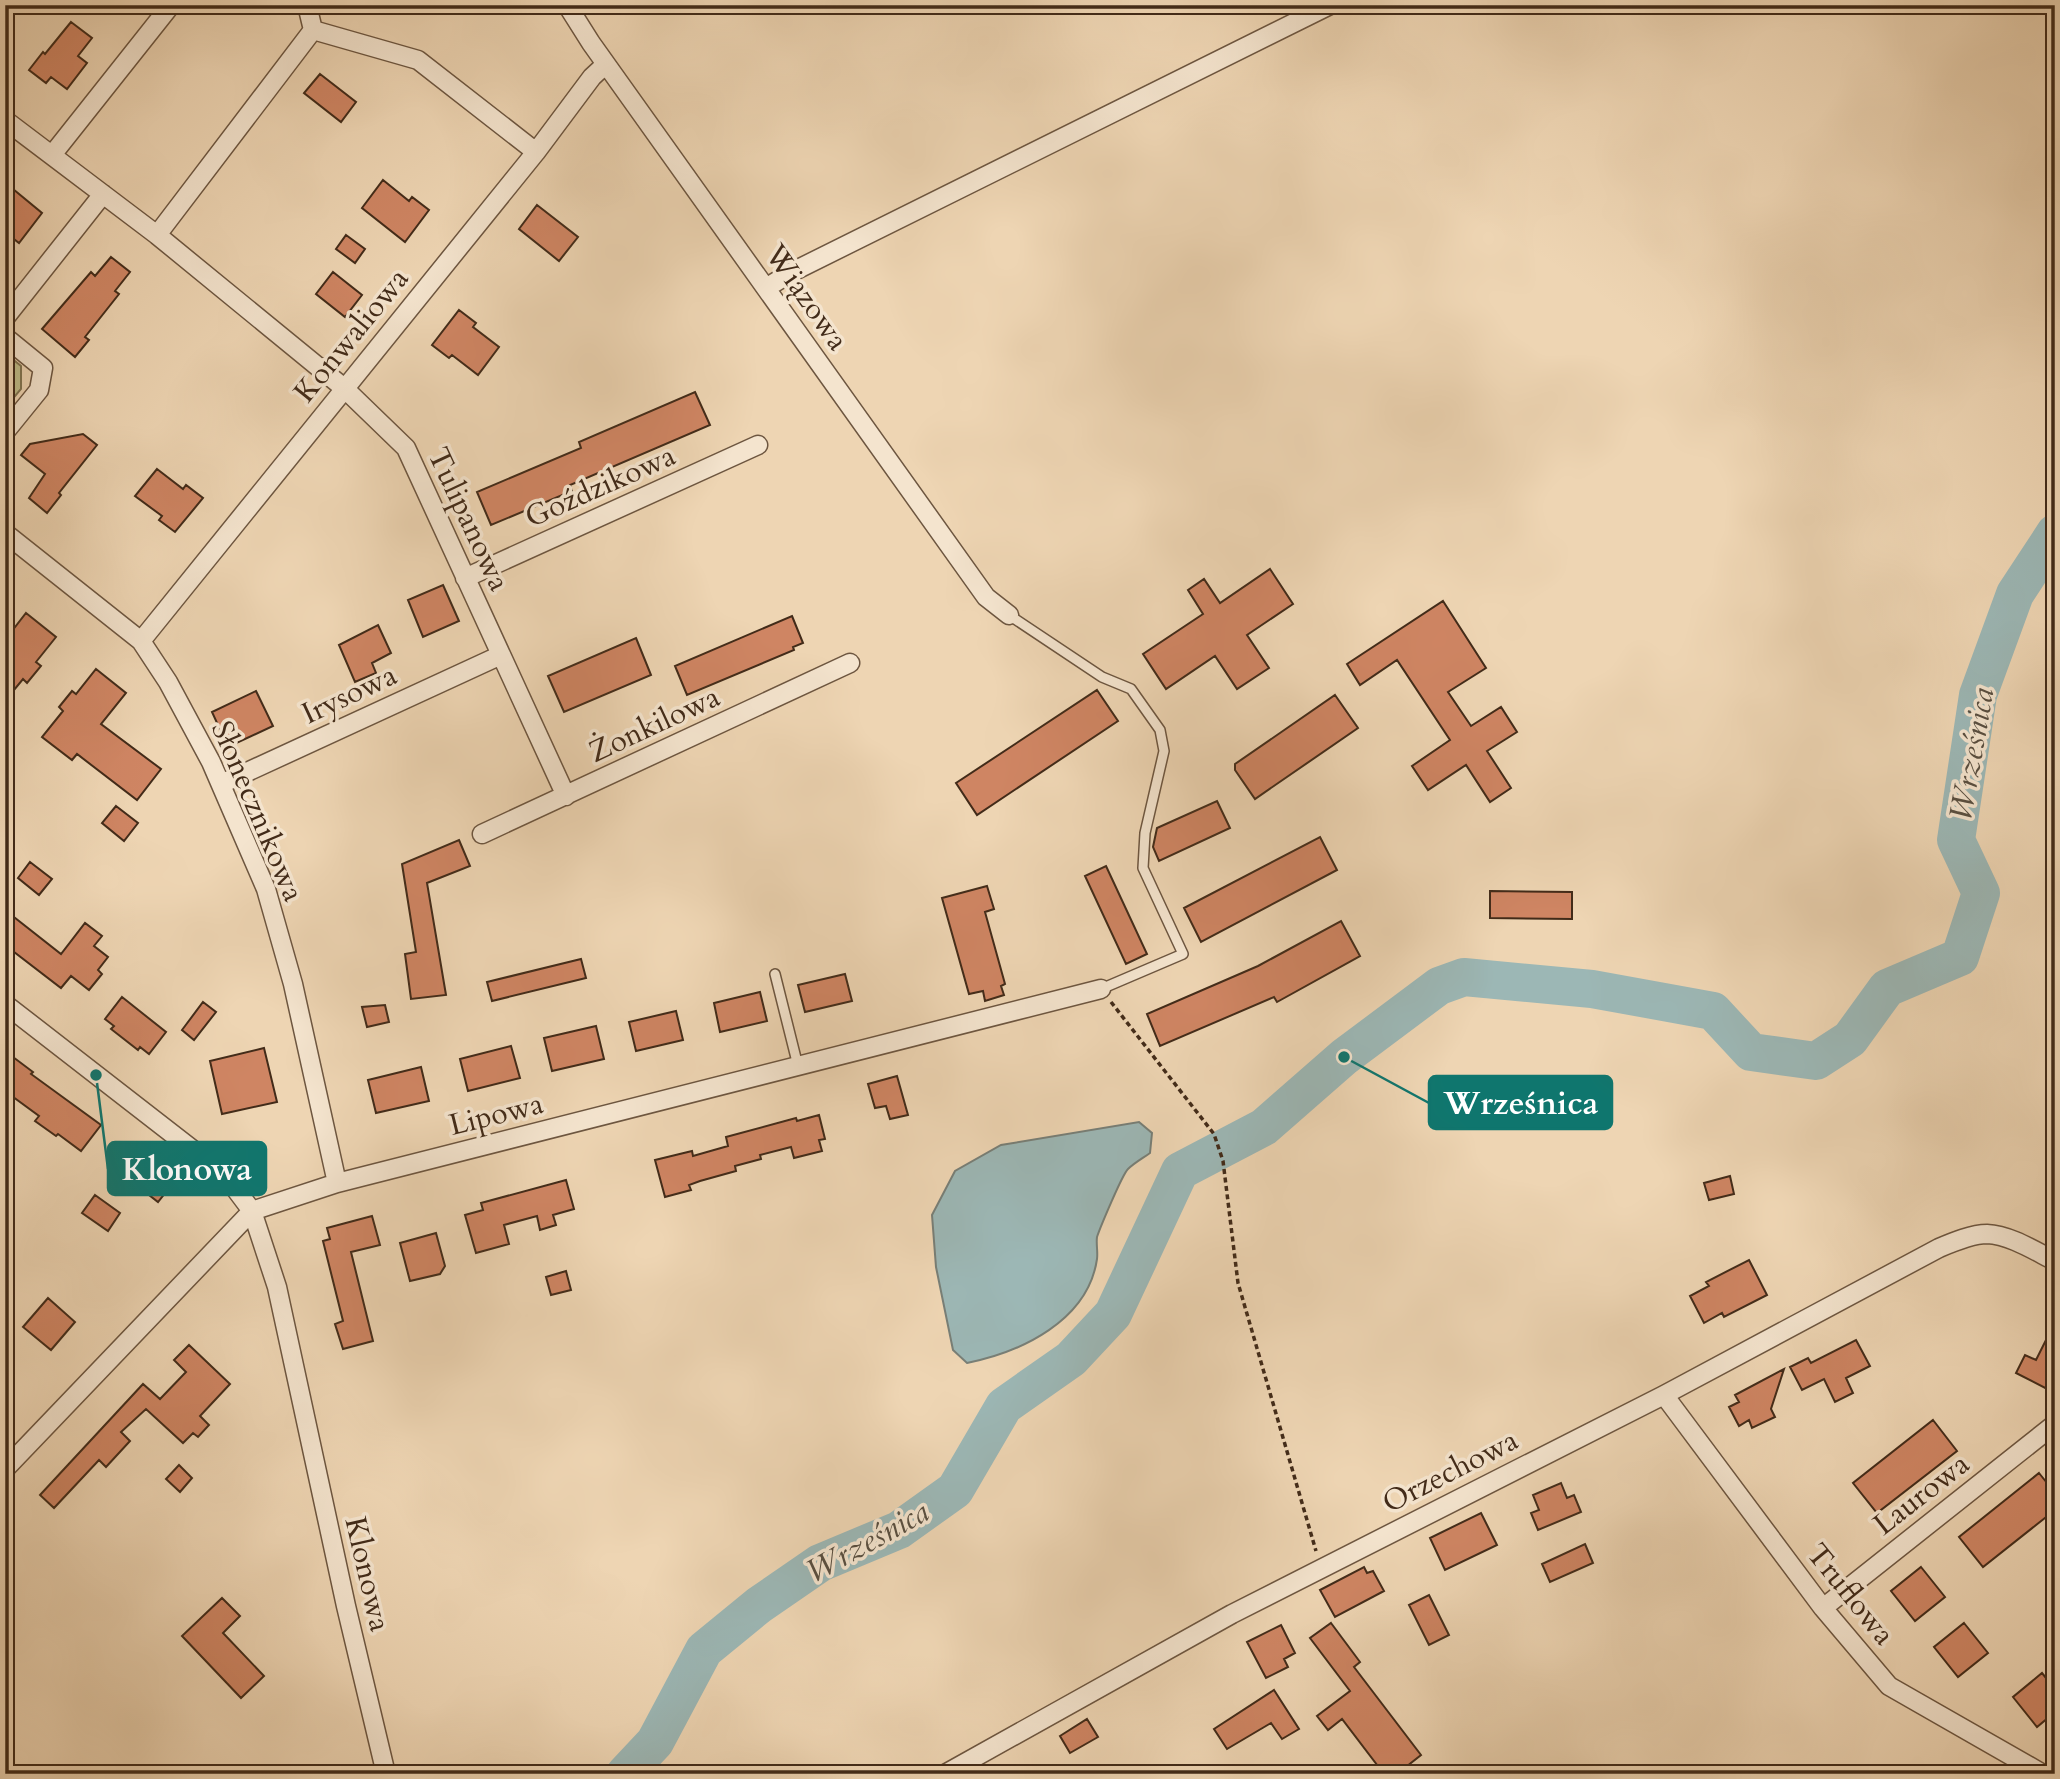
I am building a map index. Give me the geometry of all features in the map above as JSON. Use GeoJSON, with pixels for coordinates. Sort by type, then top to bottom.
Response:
{"type":"FeatureCollection","features":[{"type":"Feature","properties":{"kind":"street"},"geometry":{"type":"LineString","coordinates":[[52,155],[171,5]]}},
{"type":"Feature","properties":{"kind":"street"},"geometry":{"type":"LineString","coordinates":[[307,5],[313,30]]}},
{"type":"Feature","properties":{"kind":"street","name":"Wiązowa"},"geometry":{"type":"LineString","coordinates":[[568,5],[606,64],[986,597],[1009,615]]}},
{"type":"Feature","properties":{"kind":"street"},"geometry":{"type":"LineString","coordinates":[[766,288],[790,273],[1330,5]]}},
{"type":"Feature","properties":{"kind":"street"},"geometry":{"type":"LineString","coordinates":[[313,30],[418,60],[536,152]]}},
{"type":"Feature","properties":{"kind":"street"},"geometry":{"type":"LineString","coordinates":[[157,235],[313,30]]}},
{"type":"Feature","properties":{"kind":"street","name":"Konwaliowa"},"geometry":{"type":"LineString","coordinates":[[141,642],[536,152],[592,77],[606,64]]}},
{"type":"Feature","properties":{"kind":"street","name":"Tulipanowa"},"geometry":{"type":"LineString","coordinates":[[5,120],[157,235],[344,388],[406,448],[566,796]]}},
{"type":"Feature","properties":{"kind":"street"},"geometry":{"type":"LineString","coordinates":[[5,318],[103,194]]}},
{"type":"Feature","properties":{"kind":"street"},"geometry":{"type":"LineString","coordinates":[[5,337],[43,368],[39,390],[5,432]]}},
{"type":"Feature","properties":{"kind":"street","name":"Goździkowa"},"geometry":{"type":"LineString","coordinates":[[465,578],[758,445]]}},
{"type":"Feature","properties":{"kind":"street","name":"Słonecznikowa"},"geometry":{"type":"LineString","coordinates":[[5,533],[141,642],[167,682],[221,784],[266,889],[293,984],[337,1183]]}},
{"type":"Feature","properties":{"kind":"street","name":"Irysowa"},"geometry":{"type":"LineString","coordinates":[[221,784],[501,655]]}},
{"type":"Feature","properties":{"kind":"street","name":"Żonkilowa"},"geometry":{"type":"LineString","coordinates":[[482,834],[850,663]]}},
{"type":"Feature","properties":{"kind":"street","name":"Lipowa"},"geometry":{"type":"LineString","coordinates":[[5,1469],[252,1211],[337,1183],[1101,989]]}},
{"type":"Feature","properties":{"kind":"street","name":"Klonowa"},"geometry":{"type":"LineString","coordinates":[[5,1003],[206,1160],[234,1187],[252,1211],[277,1287],[346,1606],[386,1774]]}},
{"type":"Feature","properties":{"kind":"street","name":"Orzechowa"},"geometry":{"type":"LineString","coordinates":[[945,1774],[1232,1614],[1664,1395],[1939,1248],[1987,1234],[2016,1242],[2055,1261]]}},
{"type":"Feature","properties":{"kind":"street","name":"Truflowa"},"geometry":{"type":"LineString","coordinates":[[1664,1395],[1823,1608],[1889,1686],[2044,1774]]}},
{"type":"Feature","properties":{"kind":"street","name":"Laurowa"},"geometry":{"type":"LineString","coordinates":[[1823,1608],[2055,1424]]}},
{"type":"Feature","properties":{"kind":"street"},"geometry":{"type":"LineString","coordinates":[[2044,1774],[2055,1766]]}},
{"type":"Feature","properties":{"kind":"lane"},"geometry":{"type":"LineString","coordinates":[[1009,615],[1102,677],[1131,689],[1160,730],[1164,751],[1145,833],[1143,868],[1183,954],[1101,989]]}},
{"type":"Feature","properties":{"kind":"lane"},"geometry":{"type":"LineString","coordinates":[[775,974],[798,1066]]}},
{"type":"Feature","properties":{"kind":"path"},"geometry":{"type":"LineString","coordinates":[[1101,989],[1214,1134],[1223,1161],[1238,1283],[1321,1568]]}},
{"type":"Feature","properties":{"kind":"shaded area"},"geometry":{"type":"Polygon","coordinates":[[[5,353],[21,366],[21,389],[5,408],[5,353]]]}},
{"type":"Feature","properties":{"kind":"water"},"geometry":{"type":"Polygon","coordinates":[[[1139,1122],[1152,1133],[1150,1153],[1128,1169],[1116,1191],[1097,1237],[1097,1259],[1091,1281],[1080,1300],[1049,1330],[1029,1342],[1009,1351],[967,1363],[953,1350],[936,1267],[932,1215],[955,1171],[1001,1145],[1139,1122]]]}},
{"type":"Feature","properties":{"kind":"building"},"geometry":{"type":"Polygon","coordinates":[[[71,22],[92,38],[78,56],[87,63],[67,89],[51,77],[46,83],[29,70],[71,22]]]}},
{"type":"Feature","properties":{"kind":"building"},"geometry":{"type":"Polygon","coordinates":[[[320,74],[356,102],[341,122],[304,93],[320,74]]]}},
{"type":"Feature","properties":{"kind":"building"},"geometry":{"type":"Polygon","coordinates":[[[383,180],[409,201],[412,197],[429,210],[405,242],[362,208],[383,180]]]}},
{"type":"Feature","properties":{"kind":"building"},"geometry":{"type":"Polygon","coordinates":[[[13,189],[42,213],[19,243],[5,232],[5,199],[13,189]]]}},
{"type":"Feature","properties":{"kind":"building"},"geometry":{"type":"Polygon","coordinates":[[[537,205],[578,237],[559,261],[519,229],[537,205]]]}},
{"type":"Feature","properties":{"kind":"building"},"geometry":{"type":"Polygon","coordinates":[[[346,235],[365,249],[355,263],[336,249],[346,235]]]}},
{"type":"Feature","properties":{"kind":"building"},"geometry":{"type":"Polygon","coordinates":[[[111,257],[130,272],[115,291],[119,294],[85,337],[89,340],[75,357],[42,329],[91,272],[95,276],[111,257]]]}},
{"type":"Feature","properties":{"kind":"building"},"geometry":{"type":"Polygon","coordinates":[[[333,272],[362,295],[345,317],[316,294],[333,272]]]}},
{"type":"Feature","properties":{"kind":"building"},"geometry":{"type":"Polygon","coordinates":[[[459,310],[476,323],[473,327],[499,347],[478,375],[452,355],[449,358],[432,345],[459,310]]]}},
{"type":"Feature","properties":{"kind":"building"},"geometry":{"type":"Polygon","coordinates":[[[695,392],[710,425],[570,485],[572,491],[491,525],[477,492],[581,448],[579,442],[695,392]]]}},
{"type":"Feature","properties":{"kind":"building"},"geometry":{"type":"Polygon","coordinates":[[[83,434],[97,445],[59,493],[61,495],[47,513],[29,498],[45,474],[21,455],[30,444],[83,434]]]}},
{"type":"Feature","properties":{"kind":"building"},"geometry":{"type":"Polygon","coordinates":[[[157,469],[183,489],[186,485],[203,498],[175,532],[159,520],[162,516],[135,496],[157,469]]]}},
{"type":"Feature","properties":{"kind":"building"},"geometry":{"type":"Polygon","coordinates":[[[1270,569],[1293,604],[1247,635],[1269,668],[1237,689],[1215,656],[1166,689],[1143,654],[1203,614],[1188,590],[1204,579],[1220,603],[1270,569]]]}},
{"type":"Feature","properties":{"kind":"building"},"geometry":{"type":"Polygon","coordinates":[[[443,585],[459,621],[423,637],[408,600],[443,585]]]}},
{"type":"Feature","properties":{"kind":"building"},"geometry":{"type":"Polygon","coordinates":[[[1443,601],[1486,668],[1448,692],[1471,726],[1501,707],[1517,732],[1487,751],[1511,788],[1490,802],[1466,765],[1428,790],[1412,766],[1450,740],[1397,660],[1360,685],[1347,664],[1443,601]]]}},
{"type":"Feature","properties":{"kind":"building"},"geometry":{"type":"Polygon","coordinates":[[[26,613],[56,637],[36,662],[41,666],[27,683],[23,679],[5,701],[5,640],[26,613]]]}},
{"type":"Feature","properties":{"kind":"building"},"geometry":{"type":"Polygon","coordinates":[[[792,616],[803,643],[793,647],[794,650],[687,695],[675,666],[792,616]]]}},
{"type":"Feature","properties":{"kind":"building"},"geometry":{"type":"Polygon","coordinates":[[[378,625],[391,653],[372,663],[376,673],[355,682],[339,645],[378,625]]]}},
{"type":"Feature","properties":{"kind":"building"},"geometry":{"type":"Polygon","coordinates":[[[636,638],[651,675],[564,712],[548,676],[636,638]]]}},
{"type":"Feature","properties":{"kind":"building"},"geometry":{"type":"Polygon","coordinates":[[[96,669],[126,693],[101,724],[161,769],[137,800],[77,754],[72,760],[42,737],[63,711],[59,707],[72,691],[76,694],[96,669]]]}},
{"type":"Feature","properties":{"kind":"building"},"geometry":{"type":"Polygon","coordinates":[[[1097,690],[1118,721],[977,815],[956,783],[1097,690]]]}},
{"type":"Feature","properties":{"kind":"building"},"geometry":{"type":"Polygon","coordinates":[[[256,691],[273,726],[228,747],[212,712],[256,691]]]}},
{"type":"Feature","properties":{"kind":"building"},"geometry":{"type":"Polygon","coordinates":[[[1335,695],[1358,728],[1255,799],[1235,770],[1235,764],[1335,695]]]}},
{"type":"Feature","properties":{"kind":"building"},"geometry":{"type":"Polygon","coordinates":[[[1217,801],[1230,828],[1159,861],[1153,847],[1157,828],[1217,801]]]}},
{"type":"Feature","properties":{"kind":"building"},"geometry":{"type":"Polygon","coordinates":[[[116,806],[138,823],[124,841],[102,823],[116,806]]]}},
{"type":"Feature","properties":{"kind":"building"},"geometry":{"type":"Polygon","coordinates":[[[1320,837],[1337,870],[1201,942],[1184,908],[1320,837]]]}},
{"type":"Feature","properties":{"kind":"building"},"geometry":{"type":"Polygon","coordinates":[[[459,840],[470,866],[427,883],[446,995],[411,999],[405,954],[416,952],[402,864],[459,840]]]}},
{"type":"Feature","properties":{"kind":"building"},"geometry":{"type":"Polygon","coordinates":[[[30,862],[52,879],[39,895],[18,878],[30,862]]]}},
{"type":"Feature","properties":{"kind":"building"},"geometry":{"type":"Polygon","coordinates":[[[1106,866],[1147,954],[1126,964],[1085,876],[1106,866]]]}},
{"type":"Feature","properties":{"kind":"building"},"geometry":{"type":"Polygon","coordinates":[[[987,886],[994,909],[985,912],[1005,984],[1001,986],[1004,995],[985,1001],[983,991],[969,994],[942,898],[987,886]]]}},
{"type":"Feature","properties":{"kind":"building"},"geometry":{"type":"Polygon","coordinates":[[[1490,891],[1572,892],[1572,919],[1490,918],[1490,891]]]}},
{"type":"Feature","properties":{"kind":"building"},"geometry":{"type":"Polygon","coordinates":[[[5,910],[61,954],[85,923],[102,936],[94,946],[108,957],[98,970],[102,974],[89,990],[71,976],[61,988],[5,945],[5,910]]]}},
{"type":"Feature","properties":{"kind":"building"},"geometry":{"type":"Polygon","coordinates":[[[1341,921],[1360,956],[1277,1002],[1274,997],[1160,1046],[1147,1014],[1258,966],[1341,921]]]}},
{"type":"Feature","properties":{"kind":"building"},"geometry":{"type":"Polygon","coordinates":[[[581,959],[586,978],[492,1001],[487,982],[581,959]]]}},
{"type":"Feature","properties":{"kind":"building"},"geometry":{"type":"Polygon","coordinates":[[[845,974],[852,1001],[805,1012],[798,985],[845,974]]]}},
{"type":"Feature","properties":{"kind":"building"},"geometry":{"type":"Polygon","coordinates":[[[760,992],[767,1021],[720,1032],[714,1003],[760,992]]]}},
{"type":"Feature","properties":{"kind":"building"},"geometry":{"type":"Polygon","coordinates":[[[122,997],[166,1032],[149,1054],[140,1047],[138,1050],[111,1029],[114,1026],[105,1019],[122,997]]]}},
{"type":"Feature","properties":{"kind":"building"},"geometry":{"type":"Polygon","coordinates":[[[203,1002],[216,1012],[194,1040],[182,1030],[203,1002]]]}},
{"type":"Feature","properties":{"kind":"building"},"geometry":{"type":"Polygon","coordinates":[[[385,1005],[389,1022],[367,1027],[362,1007],[385,1005]]]}},
{"type":"Feature","properties":{"kind":"building"},"geometry":{"type":"Polygon","coordinates":[[[676,1011],[683,1040],[636,1051],[629,1022],[676,1011]]]}},
{"type":"Feature","properties":{"kind":"building"},"geometry":{"type":"Polygon","coordinates":[[[596,1026],[604,1059],[552,1071],[544,1038],[596,1026]]]}},
{"type":"Feature","properties":{"kind":"building"},"geometry":{"type":"Polygon","coordinates":[[[511,1046],[520,1078],[468,1091],[460,1059],[511,1046]]]}},
{"type":"Feature","properties":{"kind":"building"},"geometry":{"type":"Polygon","coordinates":[[[264,1048],[277,1102],[222,1114],[210,1061],[264,1048]]]}},
{"type":"Feature","properties":{"kind":"building"},"geometry":{"type":"Polygon","coordinates":[[[5,1051],[33,1072],[31,1074],[101,1125],[81,1151],[35,1121],[39,1116],[5,1091],[5,1051]]]}},
{"type":"Feature","properties":{"kind":"building"},"geometry":{"type":"Polygon","coordinates":[[[421,1067],[429,1101],[376,1113],[368,1080],[421,1067]]]}},
{"type":"Feature","properties":{"kind":"building"},"geometry":{"type":"Polygon","coordinates":[[[897,1076],[908,1115],[890,1119],[886,1106],[875,1108],[868,1084],[897,1076]]]}},
{"type":"Feature","properties":{"kind":"building"},"geometry":{"type":"Polygon","coordinates":[[[819,1115],[825,1139],[819,1140],[822,1151],[794,1158],[791,1147],[760,1155],[761,1159],[735,1166],[736,1171],[689,1185],[691,1190],[665,1197],[655,1160],[692,1151],[693,1156],[728,1146],[726,1137],[796,1118],[797,1121],[819,1115]]]}},
{"type":"Feature","properties":{"kind":"building"},"geometry":{"type":"Polygon","coordinates":[[[132,1147],[177,1178],[158,1202],[116,1169],[132,1147]]]}},
{"type":"Feature","properties":{"kind":"building"},"geometry":{"type":"Polygon","coordinates":[[[1730,1176],[1734,1194],[1709,1200],[1704,1183],[1730,1176]]]}},
{"type":"Feature","properties":{"kind":"building"},"geometry":{"type":"Polygon","coordinates":[[[566,1180],[574,1209],[553,1215],[556,1225],[540,1230],[537,1216],[504,1225],[509,1244],[476,1253],[465,1215],[483,1210],[481,1203],[566,1180]]]}},
{"type":"Feature","properties":{"kind":"building"},"geometry":{"type":"Polygon","coordinates":[[[95,1195],[120,1213],[108,1231],[82,1213],[95,1195]]]}},
{"type":"Feature","properties":{"kind":"building"},"geometry":{"type":"Polygon","coordinates":[[[372,1216],[380,1245],[351,1252],[373,1341],[343,1349],[335,1324],[343,1321],[323,1241],[330,1239],[327,1228],[372,1216]]]}},
{"type":"Feature","properties":{"kind":"building"},"geometry":{"type":"Polygon","coordinates":[[[436,1233],[445,1266],[440,1274],[410,1281],[400,1243],[436,1233]]]}},
{"type":"Feature","properties":{"kind":"building"},"geometry":{"type":"Polygon","coordinates":[[[1749,1260],[1767,1295],[1724,1317],[1722,1313],[1704,1323],[1690,1296],[1709,1286],[1706,1282],[1749,1260]]]}},
{"type":"Feature","properties":{"kind":"building"},"geometry":{"type":"Polygon","coordinates":[[[566,1271],[571,1290],[551,1295],[546,1277],[566,1271]]]}},
{"type":"Feature","properties":{"kind":"building"},"geometry":{"type":"Polygon","coordinates":[[[48,1298],[75,1322],[51,1350],[23,1327],[48,1298]]]}},
{"type":"Feature","properties":{"kind":"building"},"geometry":{"type":"Polygon","coordinates":[[[2055,1322],[2055,1393],[2016,1373],[2025,1355],[2036,1360],[2055,1322]]]}},
{"type":"Feature","properties":{"kind":"building"},"geometry":{"type":"Polygon","coordinates":[[[1856,1340],[1870,1366],[1846,1378],[1853,1393],[1835,1402],[1824,1379],[1802,1390],[1790,1367],[1808,1358],[1811,1363],[1856,1340]]]}},
{"type":"Feature","properties":{"kind":"building"},"geometry":{"type":"Polygon","coordinates":[[[189,1345],[230,1384],[200,1416],[209,1425],[198,1437],[193,1433],[183,1443],[146,1409],[121,1432],[130,1441],[106,1467],[99,1460],[54,1508],[40,1495],[143,1384],[160,1399],[186,1372],[174,1360],[189,1345]]]}},
{"type":"Feature","properties":{"kind":"building"},"geometry":{"type":"Polygon","coordinates":[[[1784,1369],[1771,1409],[1775,1417],[1752,1428],[1749,1420],[1739,1426],[1729,1407],[1739,1402],[1735,1395],[1784,1369]]]}},
{"type":"Feature","properties":{"kind":"building"},"geometry":{"type":"Polygon","coordinates":[[[1933,1420],[1957,1451],[1877,1513],[1853,1483],[1933,1420]]]}},
{"type":"Feature","properties":{"kind":"building"},"geometry":{"type":"Polygon","coordinates":[[[179,1465],[192,1478],[180,1492],[166,1479],[179,1465]]]}},
{"type":"Feature","properties":{"kind":"building"},"geometry":{"type":"Polygon","coordinates":[[[2039,1473],[2055,1493],[2055,1510],[1983,1567],[1959,1537],[2039,1473]]]}},
{"type":"Feature","properties":{"kind":"building"},"geometry":{"type":"Polygon","coordinates":[[[1561,1483],[1567,1498],[1574,1495],[1581,1512],[1538,1530],[1531,1513],[1539,1510],[1533,1495],[1561,1483]]]}},
{"type":"Feature","properties":{"kind":"building"},"geometry":{"type":"Polygon","coordinates":[[[1481,1513],[1497,1545],[1445,1570],[1430,1538],[1481,1513]]]}},
{"type":"Feature","properties":{"kind":"building"},"geometry":{"type":"Polygon","coordinates":[[[1585,1544],[1593,1563],[1550,1582],[1542,1564],[1585,1544]]]}},
{"type":"Feature","properties":{"kind":"building"},"geometry":{"type":"Polygon","coordinates":[[[1364,1567],[1367,1573],[1373,1571],[1384,1591],[1335,1617],[1320,1590],[1364,1567]]]}},
{"type":"Feature","properties":{"kind":"building"},"geometry":{"type":"Polygon","coordinates":[[[1921,1567],[1945,1597],[1915,1621],[1891,1591],[1921,1567]]]}},
{"type":"Feature","properties":{"kind":"building"},"geometry":{"type":"Polygon","coordinates":[[[1429,1595],[1449,1635],[1429,1645],[1409,1605],[1429,1595]]]}},
{"type":"Feature","properties":{"kind":"building"},"geometry":{"type":"Polygon","coordinates":[[[222,1598],[240,1616],[223,1633],[264,1676],[241,1698],[182,1636],[222,1598]]]}},
{"type":"Feature","properties":{"kind":"building"},"geometry":{"type":"Polygon","coordinates":[[[1331,1623],[1360,1662],[1354,1667],[1421,1755],[1397,1774],[1384,1774],[1342,1719],[1328,1730],[1317,1716],[1350,1691],[1310,1638],[1331,1623]]]}},
{"type":"Feature","properties":{"kind":"building"},"geometry":{"type":"Polygon","coordinates":[[[1964,1623],[1988,1653],[1958,1677],[1934,1647],[1964,1623]]]}},
{"type":"Feature","properties":{"kind":"building"},"geometry":{"type":"Polygon","coordinates":[[[1281,1625],[1295,1653],[1284,1659],[1288,1667],[1266,1678],[1247,1642],[1281,1625]]]}},
{"type":"Feature","properties":{"kind":"building"},"geometry":{"type":"Polygon","coordinates":[[[2042,1673],[2055,1689],[2055,1712],[2037,1727],[2013,1697],[2042,1673]]]}},
{"type":"Feature","properties":{"kind":"building"},"geometry":{"type":"Polygon","coordinates":[[[1274,1690],[1299,1729],[1282,1739],[1271,1723],[1227,1749],[1214,1729],[1274,1690]]]}},
{"type":"Feature","properties":{"kind":"building"},"geometry":{"type":"Polygon","coordinates":[[[1087,1719],[1098,1737],[1070,1753],[1060,1736],[1087,1719]]]}},
{"type":"Feature","properties":{"kind":"waterway","name":"Wrześnica"},"geometry":{"type":"LineString","coordinates":[[625,1774],[655,1742],[704,1650],[759,1605],[820,1563],[899,1530],[955,1490],[1004,1406],[1071,1359],[1113,1314],[1180,1171],[1264,1127],[1344,1057],[1439,986],[1464,977],[1592,989],[1713,1011],[1751,1052],[1816,1061],[1850,1039],[1887,988],[1960,957],[1981,893],[1956,840],[1978,695],[2015,594],[2055,533]]}},
{"type":"Feature","properties":{"kind":"place","name":"Wrześnica"},"geometry":{"type":"Point","coordinates":[1344,1057]}},
{"type":"Feature","properties":{"kind":"place","name":"Klonowa"},"geometry":{"type":"Point","coordinates":[96,1075]}}]}
